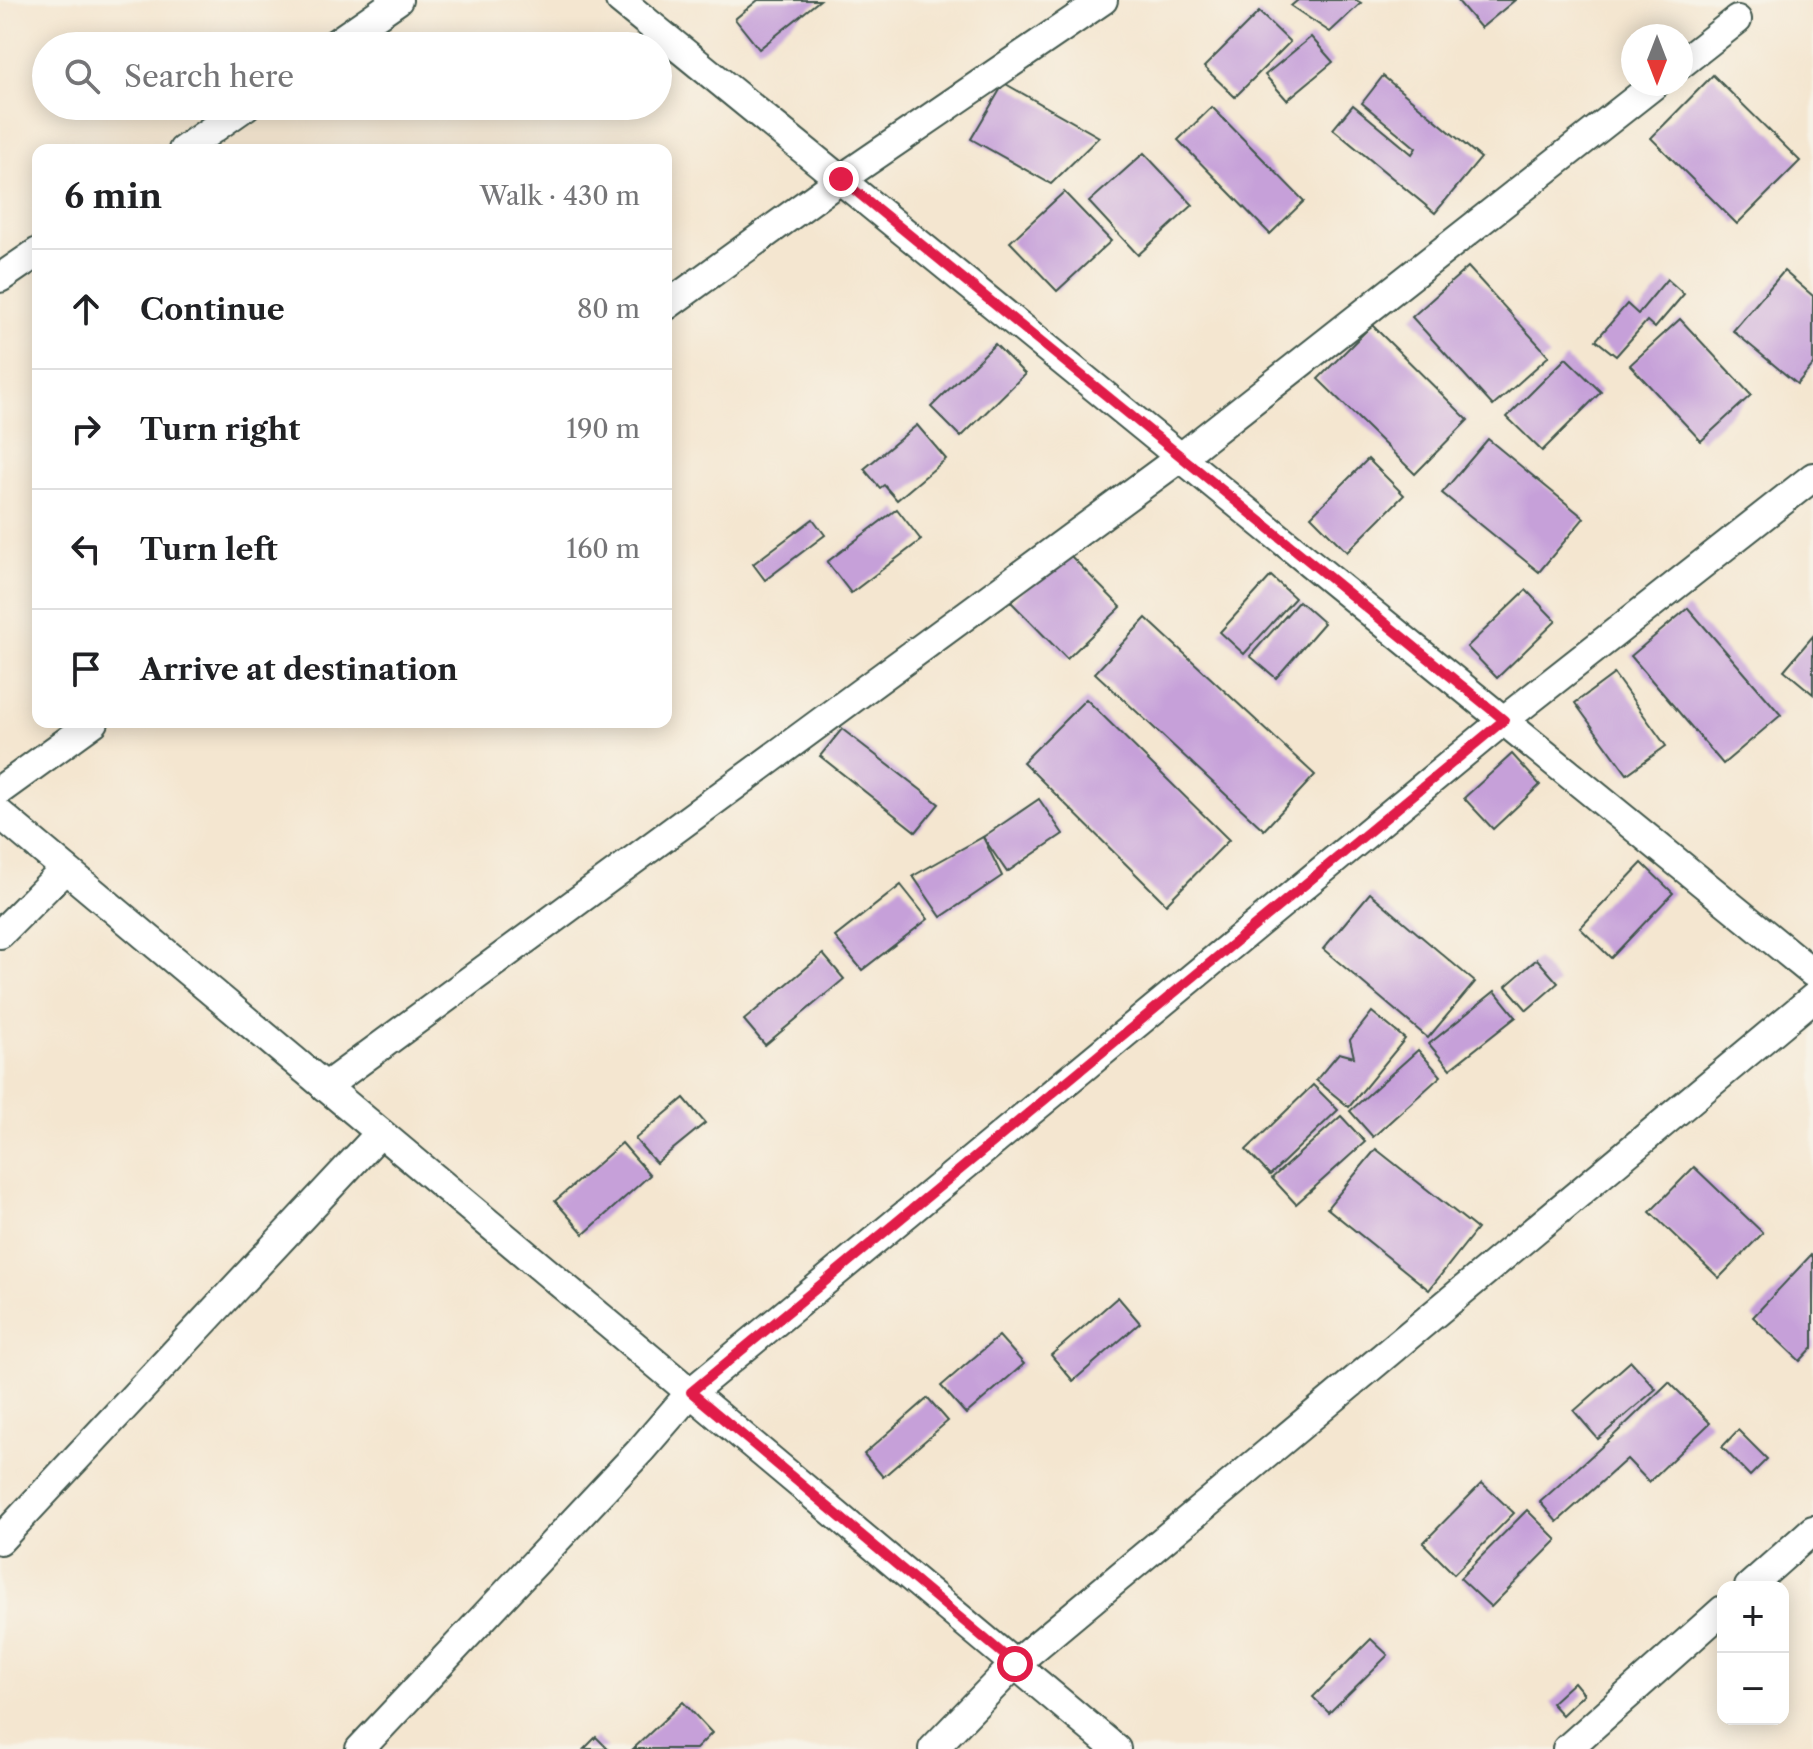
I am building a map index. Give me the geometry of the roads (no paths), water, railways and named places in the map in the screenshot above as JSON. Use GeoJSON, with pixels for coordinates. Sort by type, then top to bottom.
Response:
{"type":"FeatureCollection","features":[{"type":"Feature","properties":{"kind":"street"},"geometry":{"type":"LineString","coordinates":[[352,32],[398,0]]}},
{"type":"Feature","properties":{"kind":"street"},"geometry":{"type":"LineString","coordinates":[[620,0],[660,32]]}},
{"type":"Feature","properties":{"kind":"street"},"geometry":{"type":"LineString","coordinates":[[672,302],[841,179],[1103,0]]}},
{"type":"Feature","properties":{"kind":"street"},"geometry":{"type":"LineString","coordinates":[[1693,55],[1737,20]]}},
{"type":"Feature","properties":{"kind":"street"},"geometry":{"type":"LineString","coordinates":[[672,42],[1813,973]]}},
{"type":"Feature","properties":{"kind":"street"},"geometry":{"type":"LineString","coordinates":[[325,1087],[1181,457],[1640,96]]}},
{"type":"Feature","properties":{"kind":"street"},"geometry":{"type":"LineString","coordinates":[[192,144],[226,120]]}},
{"type":"Feature","properties":{"kind":"street"},"geometry":{"type":"LineString","coordinates":[[0,278],[32,256]]}},
{"type":"Feature","properties":{"kind":"street"},"geometry":{"type":"LineString","coordinates":[[360,1749],[640,1451],[691,1392],[1504,720],[1813,477]]}},
{"type":"Feature","properties":{"kind":"street"},"geometry":{"type":"LineString","coordinates":[[0,790],[86,728]]}},
{"type":"Feature","properties":{"kind":"street"},"geometry":{"type":"LineString","coordinates":[[0,814],[1116,1749]]}},
{"type":"Feature","properties":{"kind":"street"},"geometry":{"type":"LineString","coordinates":[[0,934],[65,869]]}},
{"type":"Feature","properties":{"kind":"street"},"geometry":{"type":"LineString","coordinates":[[933,1749],[1015,1664],[1813,998]]}},
{"type":"Feature","properties":{"kind":"street"},"geometry":{"type":"LineString","coordinates":[[0,1540],[380,1133]]}},
{"type":"Feature","properties":{"kind":"street"},"geometry":{"type":"LineString","coordinates":[[1756,1581],[1813,1530]]}},
{"type":"Feature","properties":{"kind":"street"},"geometry":{"type":"LineString","coordinates":[[1567,1749],[1717,1615]]}}]}
